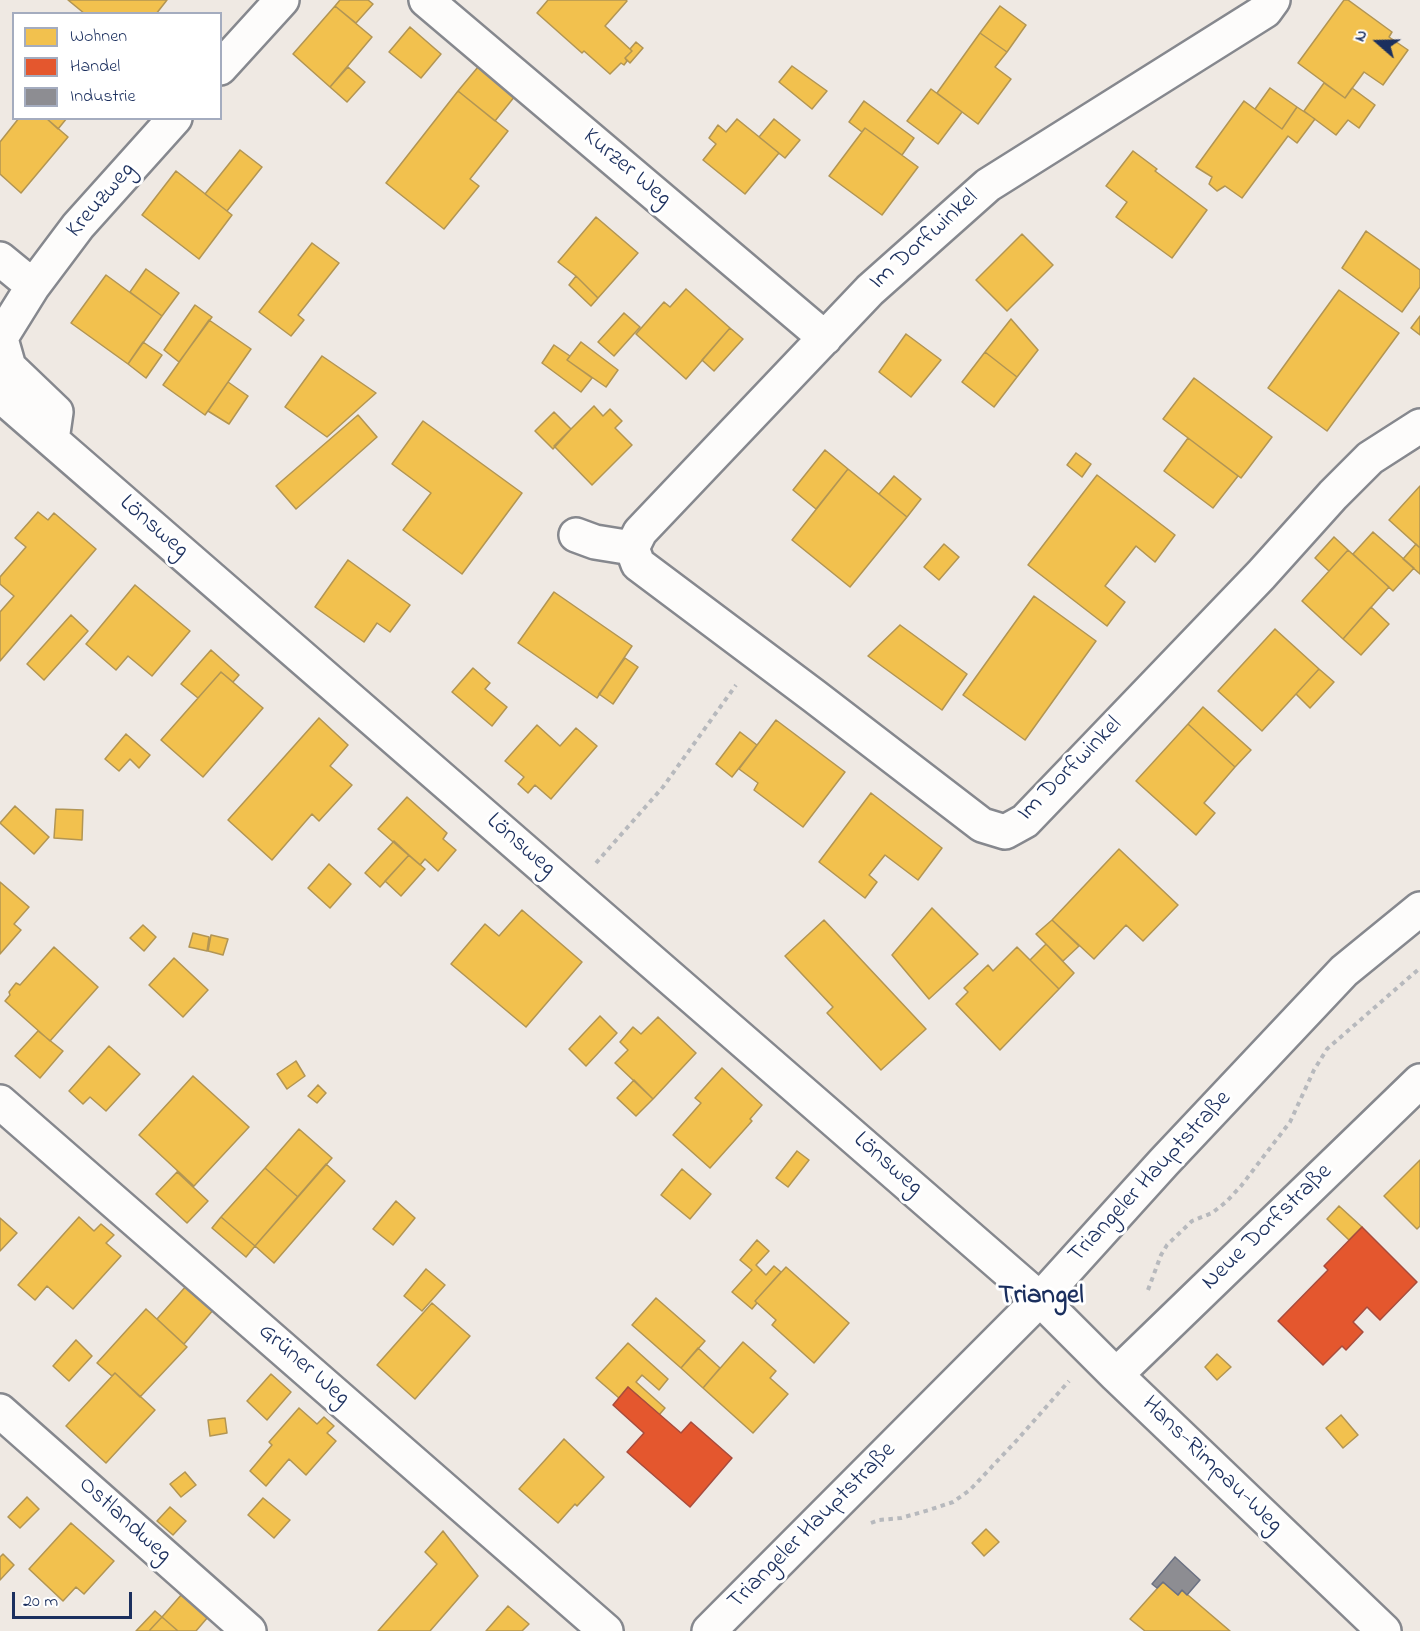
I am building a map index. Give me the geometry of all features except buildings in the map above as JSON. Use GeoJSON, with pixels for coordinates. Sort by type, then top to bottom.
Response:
{"type":"FeatureCollection","features":[{"type":"Feature","properties":{"kind":"street"},"geometry":{"type":"LineString","coordinates":[[222,66],[282,0]]}},
{"type":"Feature","properties":{"kind":"street","name":"Kurzer Weg"},"geometry":{"type":"LineString","coordinates":[[426,0],[825,338]]}},
{"type":"Feature","properties":{"kind":"street","name":"Im Dorfwinkel"},"geometry":{"type":"LineString","coordinates":[[1273,0],[1265,11],[988,184],[870,290],[640,532],[632,548],[638,564],[982,825],[1005,832],[1025,821],[1370,458],[1420,426]]}},
{"type":"Feature","properties":{"kind":"street","name":"Kreuzweg"},"geometry":{"type":"LineString","coordinates":[[0,339],[33,286],[78,226],[173,120]]}},
{"type":"Feature","properties":{"kind":"street"},"geometry":{"type":"LineString","coordinates":[[0,259],[33,286]]}},
{"type":"Feature","properties":{"kind":"street"},"geometry":{"type":"LineString","coordinates":[[0,339],[9,367],[56,412],[52,440]]}},
{"type":"Feature","properties":{"kind":"street","name":"Lönsweg"},"geometry":{"type":"LineString","coordinates":[[0,394],[1040,1299]]}},
{"type":"Feature","properties":{"kind":"street"},"geometry":{"type":"LineString","coordinates":[[576,536],[595,542],[632,548]]}},
{"type":"Feature","properties":{"kind":"street","name":"Triangeler Hauptstraße"},"geometry":{"type":"LineString","coordinates":[[709,1631],[1040,1299],[1164,1162],[1344,971],[1420,909]]}},
{"type":"Feature","properties":{"kind":"street","name":"Neue Dorfstraße"},"geometry":{"type":"LineString","coordinates":[[1106,1364],[1420,1081]]}},
{"type":"Feature","properties":{"kind":"street","name":"Grüner Weg"},"geometry":{"type":"LineString","coordinates":[[0,1102],[606,1631]]}},
{"type":"Feature","properties":{"kind":"street","name":"Hans-Rimpau-Weg"},"geometry":{"type":"LineString","coordinates":[[1040,1299],[1384,1631]]}},
{"type":"Feature","properties":{"kind":"street","name":"Ostlandweg"},"geometry":{"type":"LineString","coordinates":[[0,1411],[249,1631]]}},
{"type":"Feature","properties":{"kind":"path"},"geometry":{"type":"LineString","coordinates":[[571,890],[663,787],[759,654]]}},
{"type":"Feature","properties":{"kind":"path"},"geometry":{"type":"LineString","coordinates":[[1146,1295],[1167,1245],[1192,1221],[1212,1213],[1226,1202],[1290,1122],[1314,1070],[1327,1049],[1420,968]]}},
{"type":"Feature","properties":{"kind":"path"},"geometry":{"type":"LineString","coordinates":[[868,1524],[879,1520],[901,1518],[953,1502],[970,1490],[1072,1377],[1106,1364]]}},
{"type":"Feature","properties":{"kind":"district","name":"Triangel"},"geometry":{"type":"Point","coordinates":[1041,1298]}}]}
